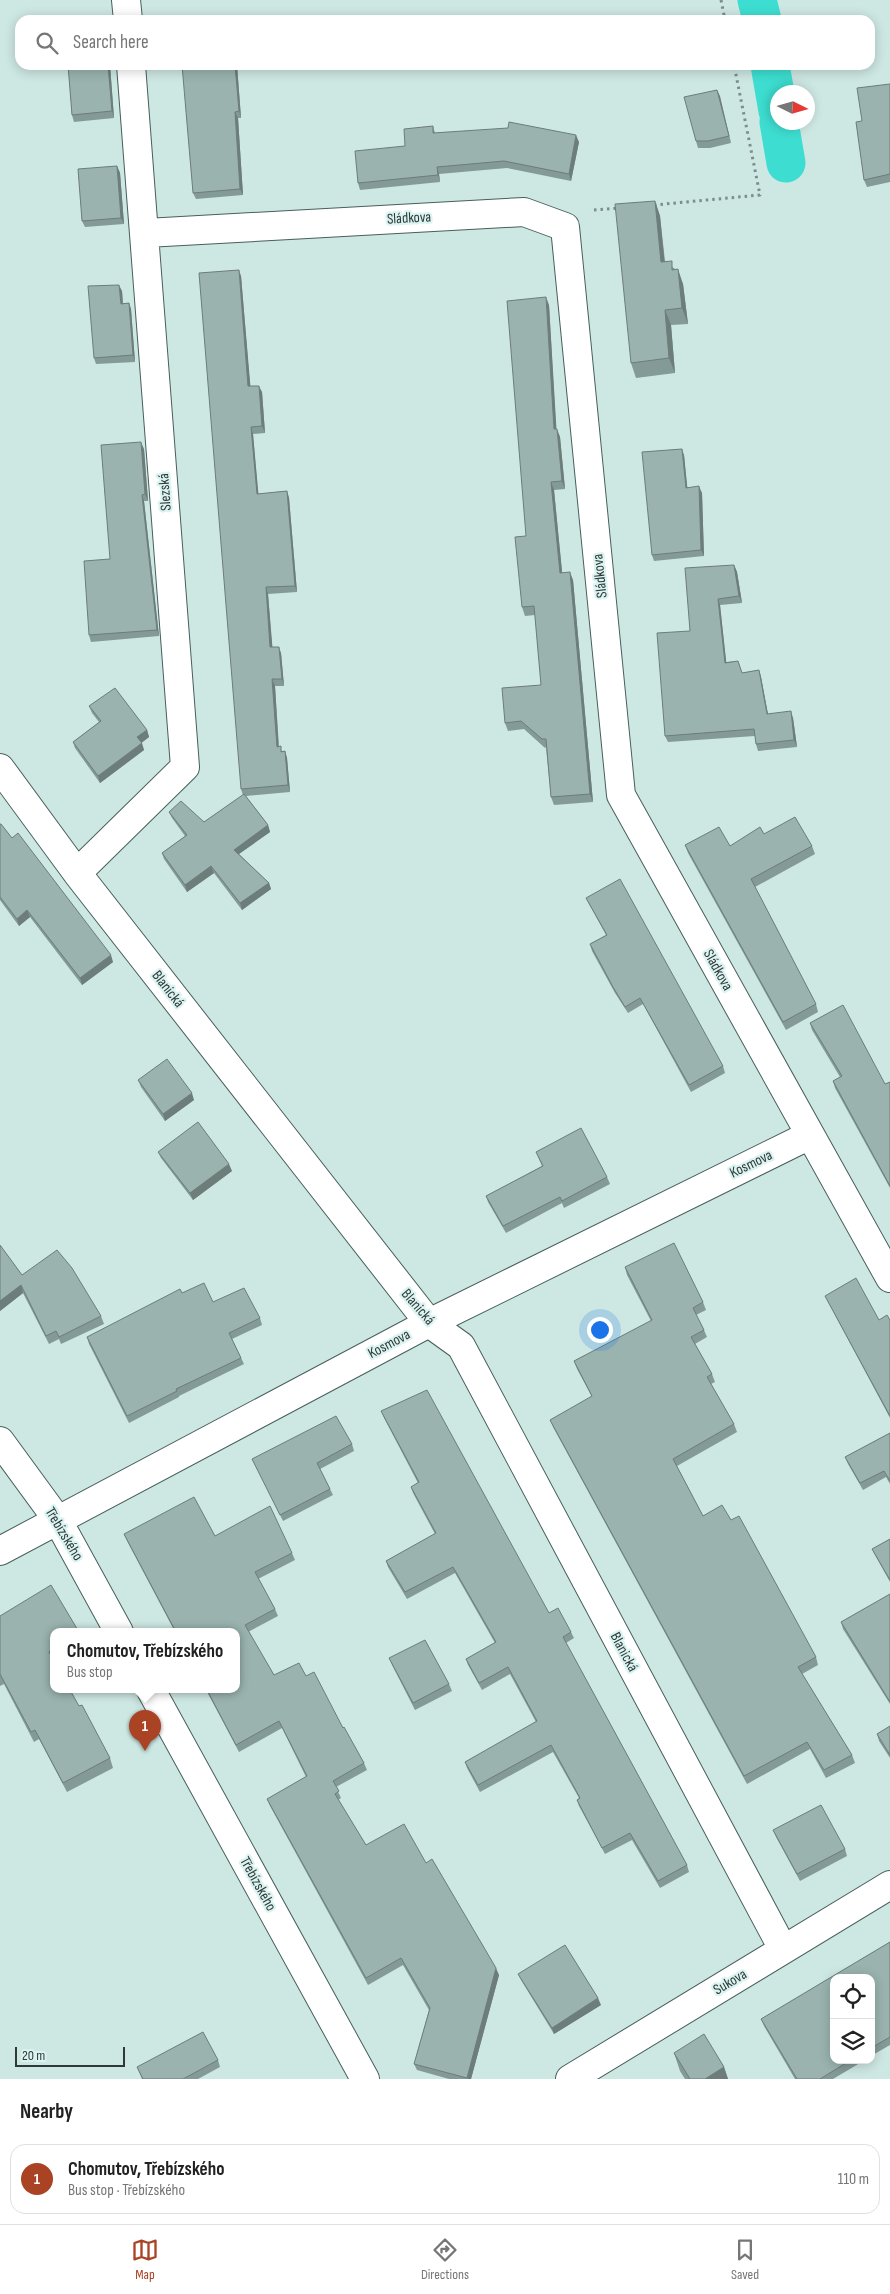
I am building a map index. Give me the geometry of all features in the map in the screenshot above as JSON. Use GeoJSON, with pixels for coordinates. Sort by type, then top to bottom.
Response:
{"type":"FeatureCollection","features":[{"type":"Feature","properties":{"kind":"street"},"geometry":{"type":"LineString","coordinates":[[126,0],[128,15]]}},
{"type":"Feature","properties":{"kind":"street","name":"Slezská"},"geometry":{"type":"LineString","coordinates":[[77,873],[185,767],[132,70]]}},
{"type":"Feature","properties":{"kind":"street","name":"Sládkova"},"geometry":{"type":"LineString","coordinates":[[146,233],[524,212],[565,227],[622,795],[890,1278]]}},
{"type":"Feature","properties":{"kind":"street","name":"Blanická"},"geometry":{"type":"LineString","coordinates":[[0,768],[77,873],[429,1323],[461,1346],[783,1949]]}},
{"type":"Feature","properties":{"kind":"street","name":"Kosmova"},"geometry":{"type":"LineString","coordinates":[[0,1551],[57,1519],[429,1323],[810,1135]]}},
{"type":"Feature","properties":{"kind":"street","name":"Třebízského"},"geometry":{"type":"LineString","coordinates":[[0,1441],[57,1519],[117,1628]]}},
{"type":"Feature","properties":{"kind":"street","name":"Třebízského"},"geometry":{"type":"LineString","coordinates":[[153,1693],[365,2079]]}},
{"type":"Feature","properties":{"kind":"street","name":"Sukova"},"geometry":{"type":"LineString","coordinates":[[570,2079],[890,1885]]}},
{"type":"Feature","properties":{"kind":"path"},"geometry":{"type":"LineString","coordinates":[[721,0],[724,15]]}},
{"type":"Feature","properties":{"kind":"path"},"geometry":{"type":"LineString","coordinates":[[652,205],[760,195],[735,70]]}},
{"type":"Feature","properties":{"kind":"path"},"geometry":{"type":"LineString","coordinates":[[565,227],[593,210],[622,208]]}},
{"type":"Feature","properties":{"kind":"building"},"geometry":{"type":"Polygon","coordinates":[[[68,70],[108,70],[112,111],[72,115],[68,70]]]}},
{"type":"Feature","properties":{"kind":"building"},"geometry":{"type":"Polygon","coordinates":[[[182,70],[235,70],[239,111],[235,112],[240,189],[193,193],[182,70]]]}},
{"type":"Feature","properties":{"kind":"building"},"geometry":{"type":"Polygon","coordinates":[[[890,84],[890,174],[864,180],[856,122],[862,121],[857,88],[890,84]]]}},
{"type":"Feature","properties":{"kind":"building"},"geometry":{"type":"Polygon","coordinates":[[[717,90],[729,136],[708,141],[696,141],[684,97],[717,90]]]}},
{"type":"Feature","properties":{"kind":"building"},"geometry":{"type":"Polygon","coordinates":[[[509,122],[576,135],[569,174],[504,161],[437,167],[438,175],[358,183],[355,151],[405,146],[404,129],[433,126],[433,133],[508,128],[509,122]]]}},
{"type":"Feature","properties":{"kind":"building"},"geometry":{"type":"Polygon","coordinates":[[[117,166],[121,218],[82,221],[78,169],[117,166]]]}},
{"type":"Feature","properties":{"kind":"building"},"geometry":{"type":"Polygon","coordinates":[[[655,201],[661,262],[672,261],[672,270],[678,269],[682,308],[665,310],[669,358],[631,363],[615,204],[655,201]]]}},
{"type":"Feature","properties":{"kind":"building"},"geometry":{"type":"Polygon","coordinates":[[[239,270],[248,386],[259,386],[262,426],[251,427],[257,494],[287,491],[295,586],[266,587],[270,647],[279,647],[282,679],[272,679],[277,747],[281,746],[281,752],[285,751],[288,785],[241,789],[199,273],[239,270]]]}},
{"type":"Feature","properties":{"kind":"building"},"geometry":{"type":"Polygon","coordinates":[[[119,285],[121,304],[129,303],[133,355],[94,358],[88,286],[119,285]]]}},
{"type":"Feature","properties":{"kind":"building"},"geometry":{"type":"Polygon","coordinates":[[[546,297],[554,429],[557,429],[562,481],[551,482],[560,573],[570,572],[590,794],[551,797],[546,739],[542,739],[521,721],[505,723],[502,688],[541,685],[534,606],[522,607],[515,537],[526,536],[507,301],[546,297]]]}},
{"type":"Feature","properties":{"kind":"building"},"geometry":{"type":"Polygon","coordinates":[[[141,442],[145,494],[142,495],[157,630],[89,635],[84,561],[110,559],[101,445],[141,442]]]}},
{"type":"Feature","properties":{"kind":"building"},"geometry":{"type":"Polygon","coordinates":[[[682,449],[686,488],[699,486],[701,550],[652,555],[642,452],[682,449]]]}},
{"type":"Feature","properties":{"kind":"building"},"geometry":{"type":"Polygon","coordinates":[[[734,565],[739,596],[718,599],[725,663],[738,661],[742,673],[759,670],[767,714],[791,711],[794,740],[756,744],[754,729],[665,736],[657,633],[690,631],[685,568],[734,565]]]}},
{"type":"Feature","properties":{"kind":"building"},"geometry":{"type":"Polygon","coordinates":[[[115,688],[147,730],[137,737],[142,743],[98,776],[73,742],[101,721],[89,706],[115,688]]]}},
{"type":"Feature","properties":{"kind":"building"},"geometry":{"type":"Polygon","coordinates":[[[244,794],[268,825],[234,850],[269,883],[240,903],[211,866],[185,885],[162,853],[187,835],[169,812],[181,801],[204,822],[244,794]]]}},
{"type":"Feature","properties":{"kind":"building"},"geometry":{"type":"Polygon","coordinates":[[[795,817],[812,846],[751,879],[816,1004],[783,1022],[685,845],[719,827],[730,846],[760,827],[764,834],[795,817]]]}},
{"type":"Feature","properties":{"kind":"building"},"geometry":{"type":"Polygon","coordinates":[[[0,824],[12,838],[18,833],[111,955],[80,978],[27,910],[17,919],[0,897],[0,824]]]}},
{"type":"Feature","properties":{"kind":"building"},"geometry":{"type":"Polygon","coordinates":[[[620,879],[723,1066],[689,1085],[640,998],[625,1007],[590,944],[607,935],[586,898],[620,879]]]}},
{"type":"Feature","properties":{"kind":"building"},"geometry":{"type":"Polygon","coordinates":[[[843,1005],[885,1084],[890,1082],[890,1186],[833,1081],[842,1076],[810,1023],[843,1005]]]}},
{"type":"Feature","properties":{"kind":"building"},"geometry":{"type":"Polygon","coordinates":[[[167,1059],[192,1093],[163,1114],[138,1080],[167,1059]]]}},
{"type":"Feature","properties":{"kind":"building"},"geometry":{"type":"Polygon","coordinates":[[[198,1122],[229,1164],[190,1193],[158,1152],[198,1122]]]}},
{"type":"Feature","properties":{"kind":"building"},"geometry":{"type":"Polygon","coordinates":[[[581,1128],[607,1177],[562,1201],[560,1197],[503,1226],[486,1196],[543,1166],[536,1152],[581,1128]]]}},
{"type":"Feature","properties":{"kind":"building"},"geometry":{"type":"Polygon","coordinates":[[[674,1243],[703,1302],[693,1308],[704,1330],[691,1337],[712,1374],[707,1377],[734,1424],[673,1459],[703,1516],[722,1505],[731,1520],[739,1516],[816,1657],[798,1667],[852,1755],[824,1770],[807,1742],[744,1776],[550,1420],[592,1396],[574,1361],[652,1320],[625,1267],[674,1243]]]}},
{"type":"Feature","properties":{"kind":"building"},"geometry":{"type":"Polygon","coordinates":[[[0,1245],[22,1275],[57,1250],[72,1268],[101,1316],[59,1337],[56,1331],[46,1336],[21,1285],[0,1301],[0,1245]]]}},
{"type":"Feature","properties":{"kind":"building"},"geometry":{"type":"Polygon","coordinates":[[[856,1278],[879,1320],[887,1315],[890,1320],[890,1416],[825,1296],[856,1278]]]}},
{"type":"Feature","properties":{"kind":"building"},"geometry":{"type":"Polygon","coordinates":[[[204,1283],[213,1302],[244,1288],[260,1318],[229,1333],[241,1358],[176,1389],[177,1391],[127,1416],[87,1337],[180,1289],[182,1293],[204,1283]]]}},
{"type":"Feature","properties":{"kind":"building"},"geometry":{"type":"Polygon","coordinates":[[[427,1390],[549,1613],[558,1608],[571,1632],[563,1637],[687,1865],[658,1881],[630,1833],[602,1848],[577,1800],[580,1798],[551,1745],[478,1785],[465,1762],[537,1721],[508,1667],[479,1683],[466,1659],[496,1642],[453,1567],[405,1592],[386,1561],[436,1533],[411,1487],[419,1482],[381,1411],[427,1390]]]}},
{"type":"Feature","properties":{"kind":"building"},"geometry":{"type":"Polygon","coordinates":[[[336,1416],[352,1444],[317,1463],[330,1489],[280,1515],[252,1459],[336,1416]]]}},
{"type":"Feature","properties":{"kind":"building"},"geometry":{"type":"Polygon","coordinates":[[[890,1433],[890,1481],[884,1471],[860,1483],[845,1457],[890,1433]]]}},
{"type":"Feature","properties":{"kind":"building"},"geometry":{"type":"Polygon","coordinates":[[[194,1497],[215,1536],[270,1506],[292,1553],[255,1572],[275,1609],[245,1625],[274,1675],[299,1663],[306,1676],[314,1672],[343,1728],[364,1763],[333,1781],[339,1791],[335,1794],[366,1845],[404,1824],[426,1863],[432,1859],[496,1968],[467,2078],[414,2064],[430,2008],[401,1958],[366,1978],[267,1799],[307,1776],[279,1721],[236,1745],[209,1693],[240,1693],[240,1628],[174,1628],[124,1534],[194,1497]]]}},
{"type":"Feature","properties":{"kind":"building"},"geometry":{"type":"Polygon","coordinates":[[[890,1539],[890,1580],[872,1549],[890,1539]]]}},
{"type":"Feature","properties":{"kind":"building"},"geometry":{"type":"Polygon","coordinates":[[[51,1585],[77,1628],[50,1628],[50,1693],[72,1693],[79,1706],[82,1705],[110,1758],[63,1783],[35,1730],[31,1732],[0,1674],[0,1616],[51,1585]]]}},
{"type":"Feature","properties":{"kind":"building"},"geometry":{"type":"Polygon","coordinates":[[[890,1594],[890,1702],[841,1622],[890,1594]]]}},
{"type":"Feature","properties":{"kind":"building"},"geometry":{"type":"Polygon","coordinates":[[[425,1640],[449,1684],[413,1703],[389,1658],[425,1640]]]}},
{"type":"Feature","properties":{"kind":"building"},"geometry":{"type":"Polygon","coordinates":[[[890,1726],[890,1755],[877,1734],[890,1726]]]}},
{"type":"Feature","properties":{"kind":"building"},"geometry":{"type":"Polygon","coordinates":[[[821,1805],[845,1849],[797,1874],[773,1830],[821,1805]]]}},
{"type":"Feature","properties":{"kind":"building"},"geometry":{"type":"Polygon","coordinates":[[[890,1942],[890,2037],[875,2046],[875,1974],[836,1974],[890,1942]]]}},
{"type":"Feature","properties":{"kind":"building"},"geometry":{"type":"Polygon","coordinates":[[[565,1945],[598,1998],[552,2028],[518,1974],[565,1945]]]}},
{"type":"Feature","properties":{"kind":"building"},"geometry":{"type":"Polygon","coordinates":[[[830,1978],[830,2064],[844,2064],[820,2079],[797,2079],[761,2019],[830,1978]]]}},
{"type":"Feature","properties":{"kind":"building"},"geometry":{"type":"Polygon","coordinates":[[[203,2032],[218,2060],[183,2079],[143,2079],[137,2067],[203,2032]]]}},
{"type":"Feature","properties":{"kind":"building"},"geometry":{"type":"Polygon","coordinates":[[[704,2034],[724,2067],[705,2079],[690,2079],[674,2053],[704,2034]]]}},
{"type":"Feature","properties":{"kind":"waterway"},"geometry":{"type":"LineString","coordinates":[[757,0],[761,15]]}},
{"type":"Feature","properties":{"kind":"waterway"},"geometry":{"type":"LineString","coordinates":[[771,70],[773,85]]}},
{"type":"Feature","properties":{"kind":"waterway"},"geometry":{"type":"LineString","coordinates":[[780,130],[786,163]]}},
{"type":"Feature","properties":{"kind":"place","name":"Chomutov, Třebízského"},"geometry":{"type":"Point","coordinates":[145,1751]}}]}
